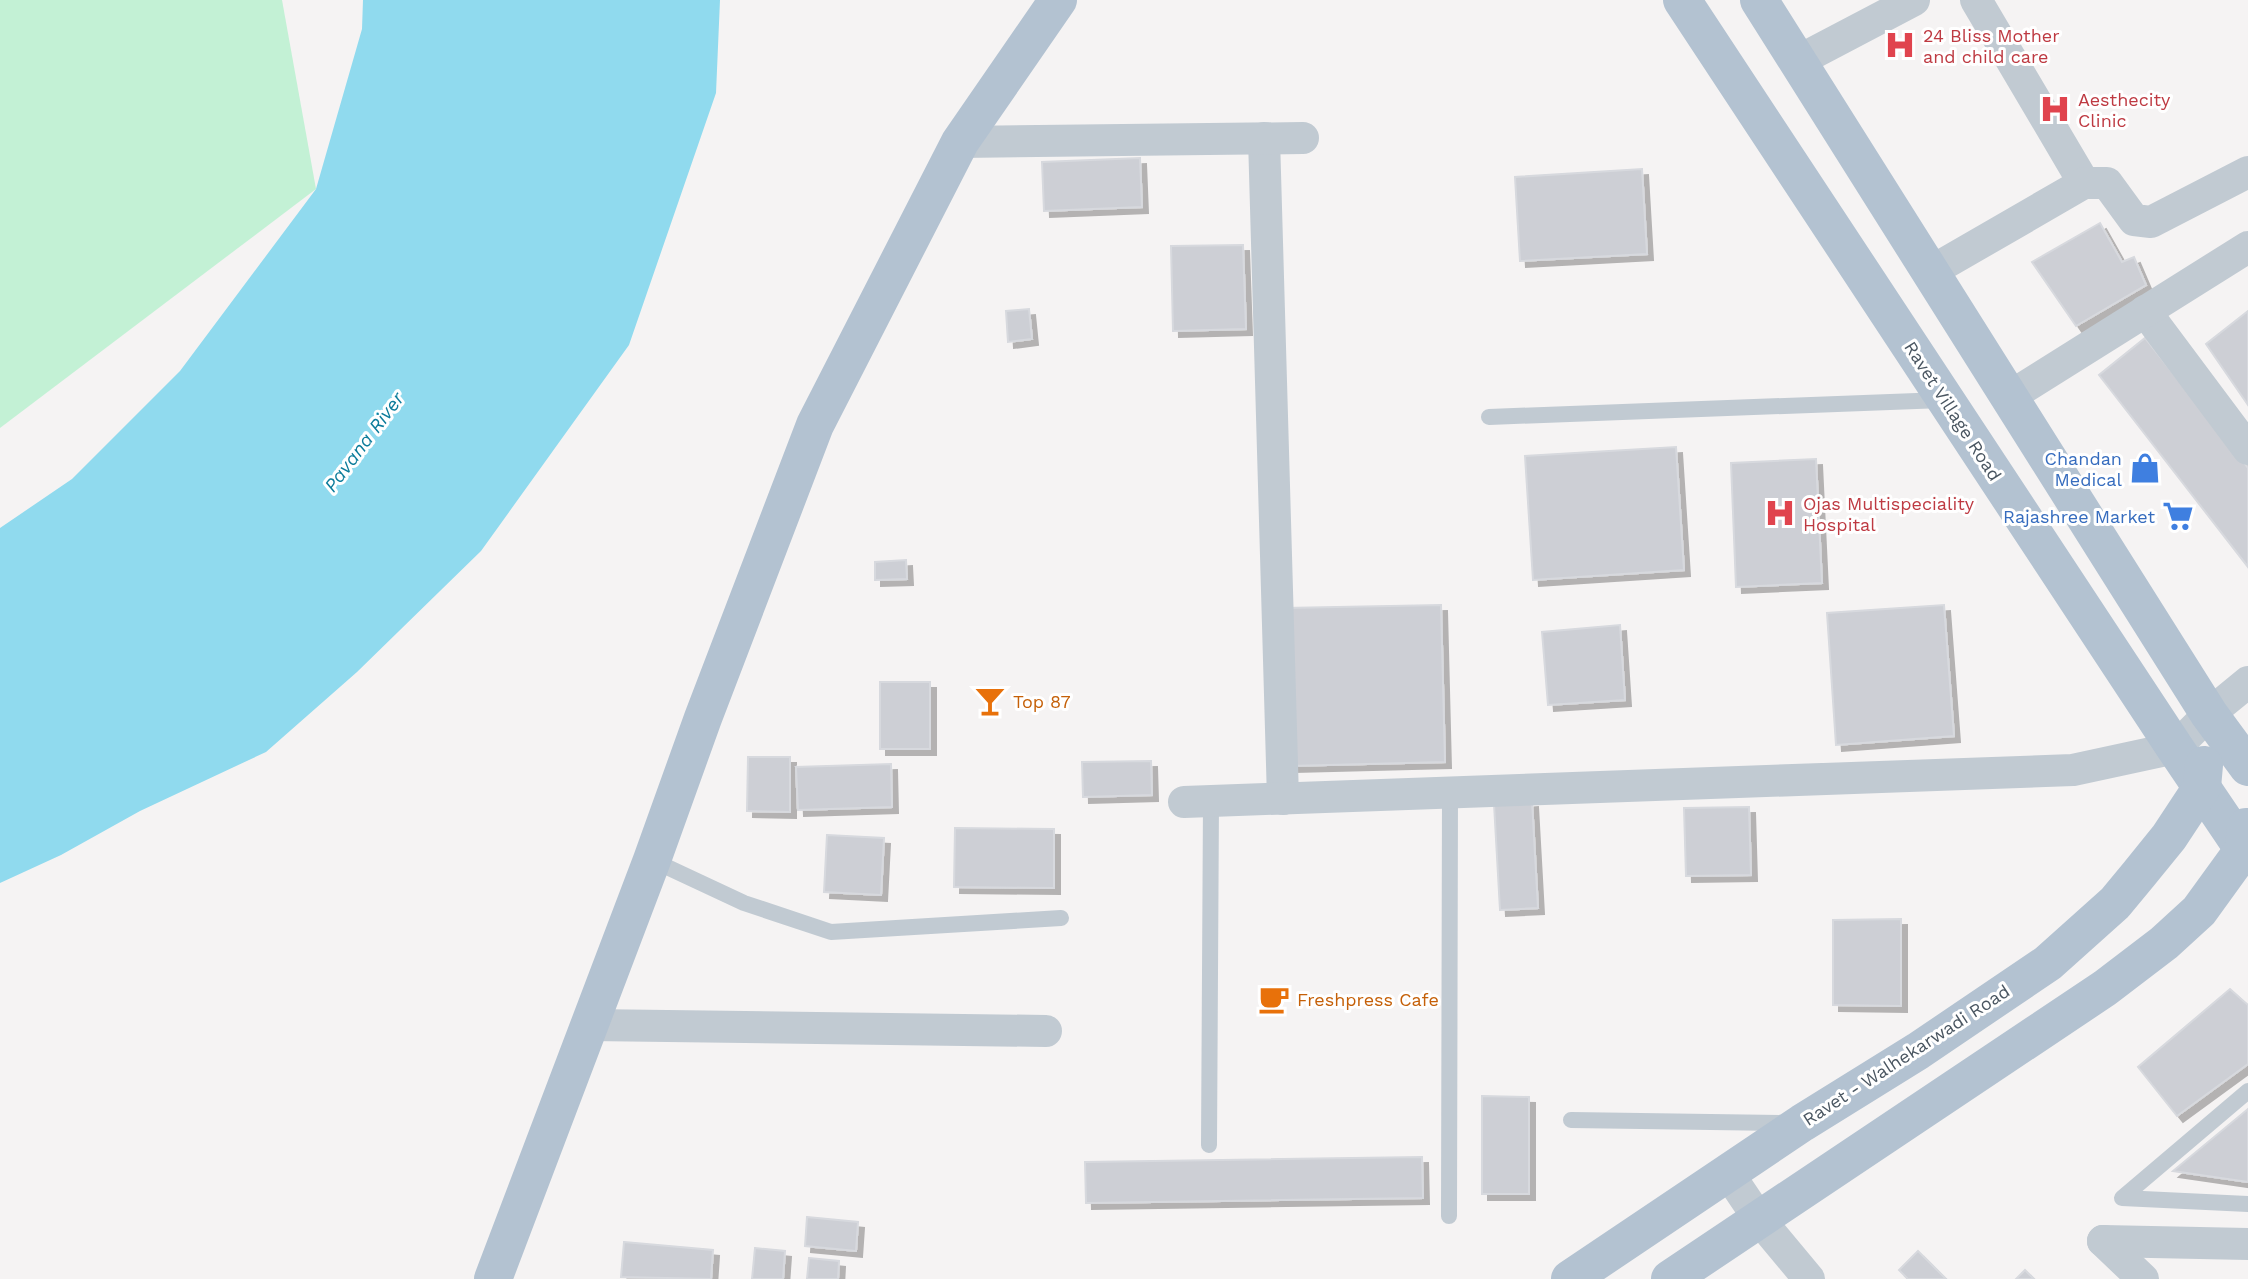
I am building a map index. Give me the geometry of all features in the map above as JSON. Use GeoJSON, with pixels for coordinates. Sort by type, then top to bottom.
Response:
{"type":"FeatureCollection","features":[{"type":"Feature","properties":{"kind":"main road"},"geometry":{"type":"LineString","coordinates":[[493,1279],[815,425],[960,142],[1058,0]]}},
{"type":"Feature","properties":{"kind":"main road","name":"Ravet Village Road"},"geometry":{"type":"LineString","coordinates":[[1682,0],[2175,748],[2202,787],[2247,840]]}},
{"type":"Feature","properties":{"kind":"main road"},"geometry":{"type":"LineString","coordinates":[[1759,0],[2209,714],[2248,767]]}},
{"type":"Feature","properties":{"kind":"main road"},"geometry":{"type":"LineString","coordinates":[[2202,787],[2209,714]]}},
{"type":"Feature","properties":{"kind":"main road","name":"Ravet - Walhekarwadi Road"},"geometry":{"type":"LineString","coordinates":[[1570,1279],[1802,1123],[1918,1051],[2048,963],[2115,903],[2169,837],[2202,787]]}},
{"type":"Feature","properties":{"kind":"main road"},"geometry":{"type":"LineString","coordinates":[[1670,1279],[2105,988],[2165,943],[2199,911],[2247,840]]}},
{"type":"Feature","properties":{"kind":"street"},"geometry":{"type":"LineString","coordinates":[[1798,61],[1914,0]]}},
{"type":"Feature","properties":{"kind":"street"},"geometry":{"type":"LineString","coordinates":[[1976,0],[2084,183]]}},
{"type":"Feature","properties":{"kind":"street"},"geometry":{"type":"LineString","coordinates":[[1264,138],[1283,799]]}},
{"type":"Feature","properties":{"kind":"street"},"geometry":{"type":"LineString","coordinates":[[960,142],[1303,138]]}},
{"type":"Feature","properties":{"kind":"street"},"geometry":{"type":"LineString","coordinates":[[1930,272],[2084,183],[2106,183],[2134,220],[2151,222],[2248,172]]}},
{"type":"Feature","properties":{"kind":"street"},"geometry":{"type":"LineString","coordinates":[[2010,397],[2248,247]]}},
{"type":"Feature","properties":{"kind":"street"},"geometry":{"type":"LineString","coordinates":[[2145,311],[2248,449]]}},
{"type":"Feature","properties":{"kind":"street"},"geometry":{"type":"LineString","coordinates":[[1198,802],[2073,770],[2175,748],[2209,714],[2248,682]]}},
{"type":"Feature","properties":{"kind":"street"},"geometry":{"type":"LineString","coordinates":[[590,1025],[1046,1031]]}},
{"type":"Feature","properties":{"kind":"street"},"geometry":{"type":"LineString","coordinates":[[1728,1173],[1759,1219],[1809,1279]]}},
{"type":"Feature","properties":{"kind":"street"},"geometry":{"type":"LineString","coordinates":[[2143,1279],[2103,1241],[2248,1244]]}},
{"type":"Feature","properties":{"kind":"lane"},"geometry":{"type":"LineString","coordinates":[[1489,417],[1946,400]]}},
{"type":"Feature","properties":{"kind":"lane"},"geometry":{"type":"LineString","coordinates":[[1449,1216],[1450,793]]}},
{"type":"Feature","properties":{"kind":"lane"},"geometry":{"type":"LineString","coordinates":[[1198,802],[1209,1145]]}},
{"type":"Feature","properties":{"kind":"lane"},"geometry":{"type":"LineString","coordinates":[[652,860],[744,903],[831,932],[1060,918]]}},
{"type":"Feature","properties":{"kind":"lane"},"geometry":{"type":"LineString","coordinates":[[2248,1091],[2122,1198],[2248,1204]]}},
{"type":"Feature","properties":{"kind":"lane"},"geometry":{"type":"LineString","coordinates":[[1571,1120],[1802,1123]]}},
{"type":"Feature","properties":{"kind":"green space"},"geometry":{"type":"Polygon","coordinates":[[[0,0],[282,0],[316,189],[0,428],[0,0]]]}},
{"type":"Feature","properties":{"kind":"water","name":"Pavana River"},"geometry":{"type":"Polygon","coordinates":[[[363,0],[720,0],[716,93],[629,345],[481,551],[357,672],[266,752],[140,811],[61,855],[0,883],[0,528],[72,479],[180,371],[316,189],[362,29],[363,0]]]}},
{"type":"Feature","properties":{"kind":"building"},"geometry":{"type":"Polygon","coordinates":[[[1140,158],[1142,207],[1044,211],[1042,162],[1140,158]]]}},
{"type":"Feature","properties":{"kind":"building"},"geometry":{"type":"Polygon","coordinates":[[[1642,169],[1647,254],[1520,261],[1515,177],[1642,169]]]}},
{"type":"Feature","properties":{"kind":"building"},"geometry":{"type":"Polygon","coordinates":[[[2100,223],[2122,262],[2134,257],[2146,285],[2076,326],[2032,262],[2100,223]]]}},
{"type":"Feature","properties":{"kind":"building"},"geometry":{"type":"Polygon","coordinates":[[[1243,245],[1246,329],[1173,331],[1171,246],[1243,245]]]}},
{"type":"Feature","properties":{"kind":"building"},"geometry":{"type":"Polygon","coordinates":[[[1029,309],[1032,339],[1008,342],[1006,311],[1029,309]]]}},
{"type":"Feature","properties":{"kind":"building"},"geometry":{"type":"Polygon","coordinates":[[[2248,311],[2248,405],[2206,344],[2248,311]]]}},
{"type":"Feature","properties":{"kind":"building"},"geometry":{"type":"Polygon","coordinates":[[[2145,338],[2248,468],[2248,567],[2099,375],[2145,338]]]}},
{"type":"Feature","properties":{"kind":"building"},"geometry":{"type":"Polygon","coordinates":[[[1676,447],[1684,570],[1533,580],[1525,456],[1676,447]]]}},
{"type":"Feature","properties":{"kind":"building"},"geometry":{"type":"Polygon","coordinates":[[[1816,459],[1822,583],[1736,587],[1731,463],[1816,459]]]}},
{"type":"Feature","properties":{"kind":"building"},"geometry":{"type":"Polygon","coordinates":[[[906,560],[907,579],[875,580],[875,562],[906,560]]]}},
{"type":"Feature","properties":{"kind":"building"},"geometry":{"type":"Polygon","coordinates":[[[1441,605],[1445,762],[1289,766],[1285,608],[1441,605]]]}},
{"type":"Feature","properties":{"kind":"building"},"geometry":{"type":"Polygon","coordinates":[[[1944,605],[1954,736],[1836,745],[1827,613],[1944,605]]]}},
{"type":"Feature","properties":{"kind":"building"},"geometry":{"type":"Polygon","coordinates":[[[1620,625],[1625,700],[1548,705],[1542,632],[1620,625]]]}},
{"type":"Feature","properties":{"kind":"building"},"geometry":{"type":"Polygon","coordinates":[[[880,682],[930,682],[930,749],[880,749],[880,682]]]}},
{"type":"Feature","properties":{"kind":"building"},"geometry":{"type":"Polygon","coordinates":[[[748,757],[790,757],[790,812],[747,811],[748,757]]]}},
{"type":"Feature","properties":{"kind":"building"},"geometry":{"type":"Polygon","coordinates":[[[1151,761],[1152,795],[1083,797],[1082,762],[1151,761]]]}},
{"type":"Feature","properties":{"kind":"building"},"geometry":{"type":"Polygon","coordinates":[[[891,764],[892,807],[798,810],[796,767],[891,764]]]}},
{"type":"Feature","properties":{"kind":"building"},"geometry":{"type":"Polygon","coordinates":[[[1532,801],[1538,908],[1500,910],[1494,804],[1532,801]]]}},
{"type":"Feature","properties":{"kind":"building"},"geometry":{"type":"Polygon","coordinates":[[[1749,807],[1751,875],[1686,876],[1684,808],[1749,807]]]}},
{"type":"Feature","properties":{"kind":"building"},"geometry":{"type":"Polygon","coordinates":[[[955,828],[1054,829],[1054,888],[954,887],[955,828]]]}},
{"type":"Feature","properties":{"kind":"building"},"geometry":{"type":"Polygon","coordinates":[[[827,835],[884,838],[881,895],[824,892],[827,835]]]}},
{"type":"Feature","properties":{"kind":"building"},"geometry":{"type":"Polygon","coordinates":[[[1901,919],[1901,1006],[1833,1005],[1833,920],[1901,919]]]}},
{"type":"Feature","properties":{"kind":"building"},"geometry":{"type":"Polygon","coordinates":[[[2230,989],[2248,1005],[2248,1064],[2177,1116],[2138,1067],[2230,989]]]}},
{"type":"Feature","properties":{"kind":"building"},"geometry":{"type":"Polygon","coordinates":[[[1482,1096],[1529,1097],[1529,1194],[1482,1194],[1482,1096]]]}},
{"type":"Feature","properties":{"kind":"building"},"geometry":{"type":"Polygon","coordinates":[[[2248,1109],[2248,1182],[2173,1171],[2248,1109]]]}},
{"type":"Feature","properties":{"kind":"building"},"geometry":{"type":"Polygon","coordinates":[[[1422,1157],[1423,1198],[1086,1203],[1085,1162],[1422,1157]]]}},
{"type":"Feature","properties":{"kind":"building"},"geometry":{"type":"Polygon","coordinates":[[[807,1217],[858,1222],[856,1251],[805,1246],[807,1217]]]}},
{"type":"Feature","properties":{"kind":"building"},"geometry":{"type":"Polygon","coordinates":[[[624,1242],[713,1250],[711,1279],[621,1277],[624,1242]]]}},
{"type":"Feature","properties":{"kind":"building"},"geometry":{"type":"Polygon","coordinates":[[[755,1248],[785,1251],[783,1279],[752,1279],[755,1248]]]}},
{"type":"Feature","properties":{"kind":"building"},"geometry":{"type":"Polygon","coordinates":[[[1918,1251],[1946,1279],[1908,1279],[1899,1270],[1918,1251]]]}},
{"type":"Feature","properties":{"kind":"building"},"geometry":{"type":"Polygon","coordinates":[[[809,1258],[839,1261],[838,1279],[807,1279],[809,1258]]]}},
{"type":"Feature","properties":{"kind":"building"},"geometry":{"type":"Polygon","coordinates":[[[2025,1270],[2034,1279],[2016,1279],[2025,1270]]]}},
{"type":"Feature","properties":{"kind":"place","name":"24 Bliss Mother and child care"},"geometry":{"type":"Point","coordinates":[1900,45]}},
{"type":"Feature","properties":{"kind":"place","name":"Aesthecity Clinic"},"geometry":{"type":"Point","coordinates":[2055,109]}},
{"type":"Feature","properties":{"kind":"place","name":"Chandan Medical"},"geometry":{"type":"Point","coordinates":[2145,468]}},
{"type":"Feature","properties":{"kind":"place","name":"Ojas Multispeciality Hospital"},"geometry":{"type":"Point","coordinates":[1780,513]}},
{"type":"Feature","properties":{"kind":"place","name":"Rajashree Market"},"geometry":{"type":"Point","coordinates":[2178,516]}},
{"type":"Feature","properties":{"kind":"place","name":"Top 87"},"geometry":{"type":"Point","coordinates":[990,701]}},
{"type":"Feature","properties":{"kind":"place","name":"Freshpress Cafe"},"geometry":{"type":"Point","coordinates":[1274,999]}}]}
